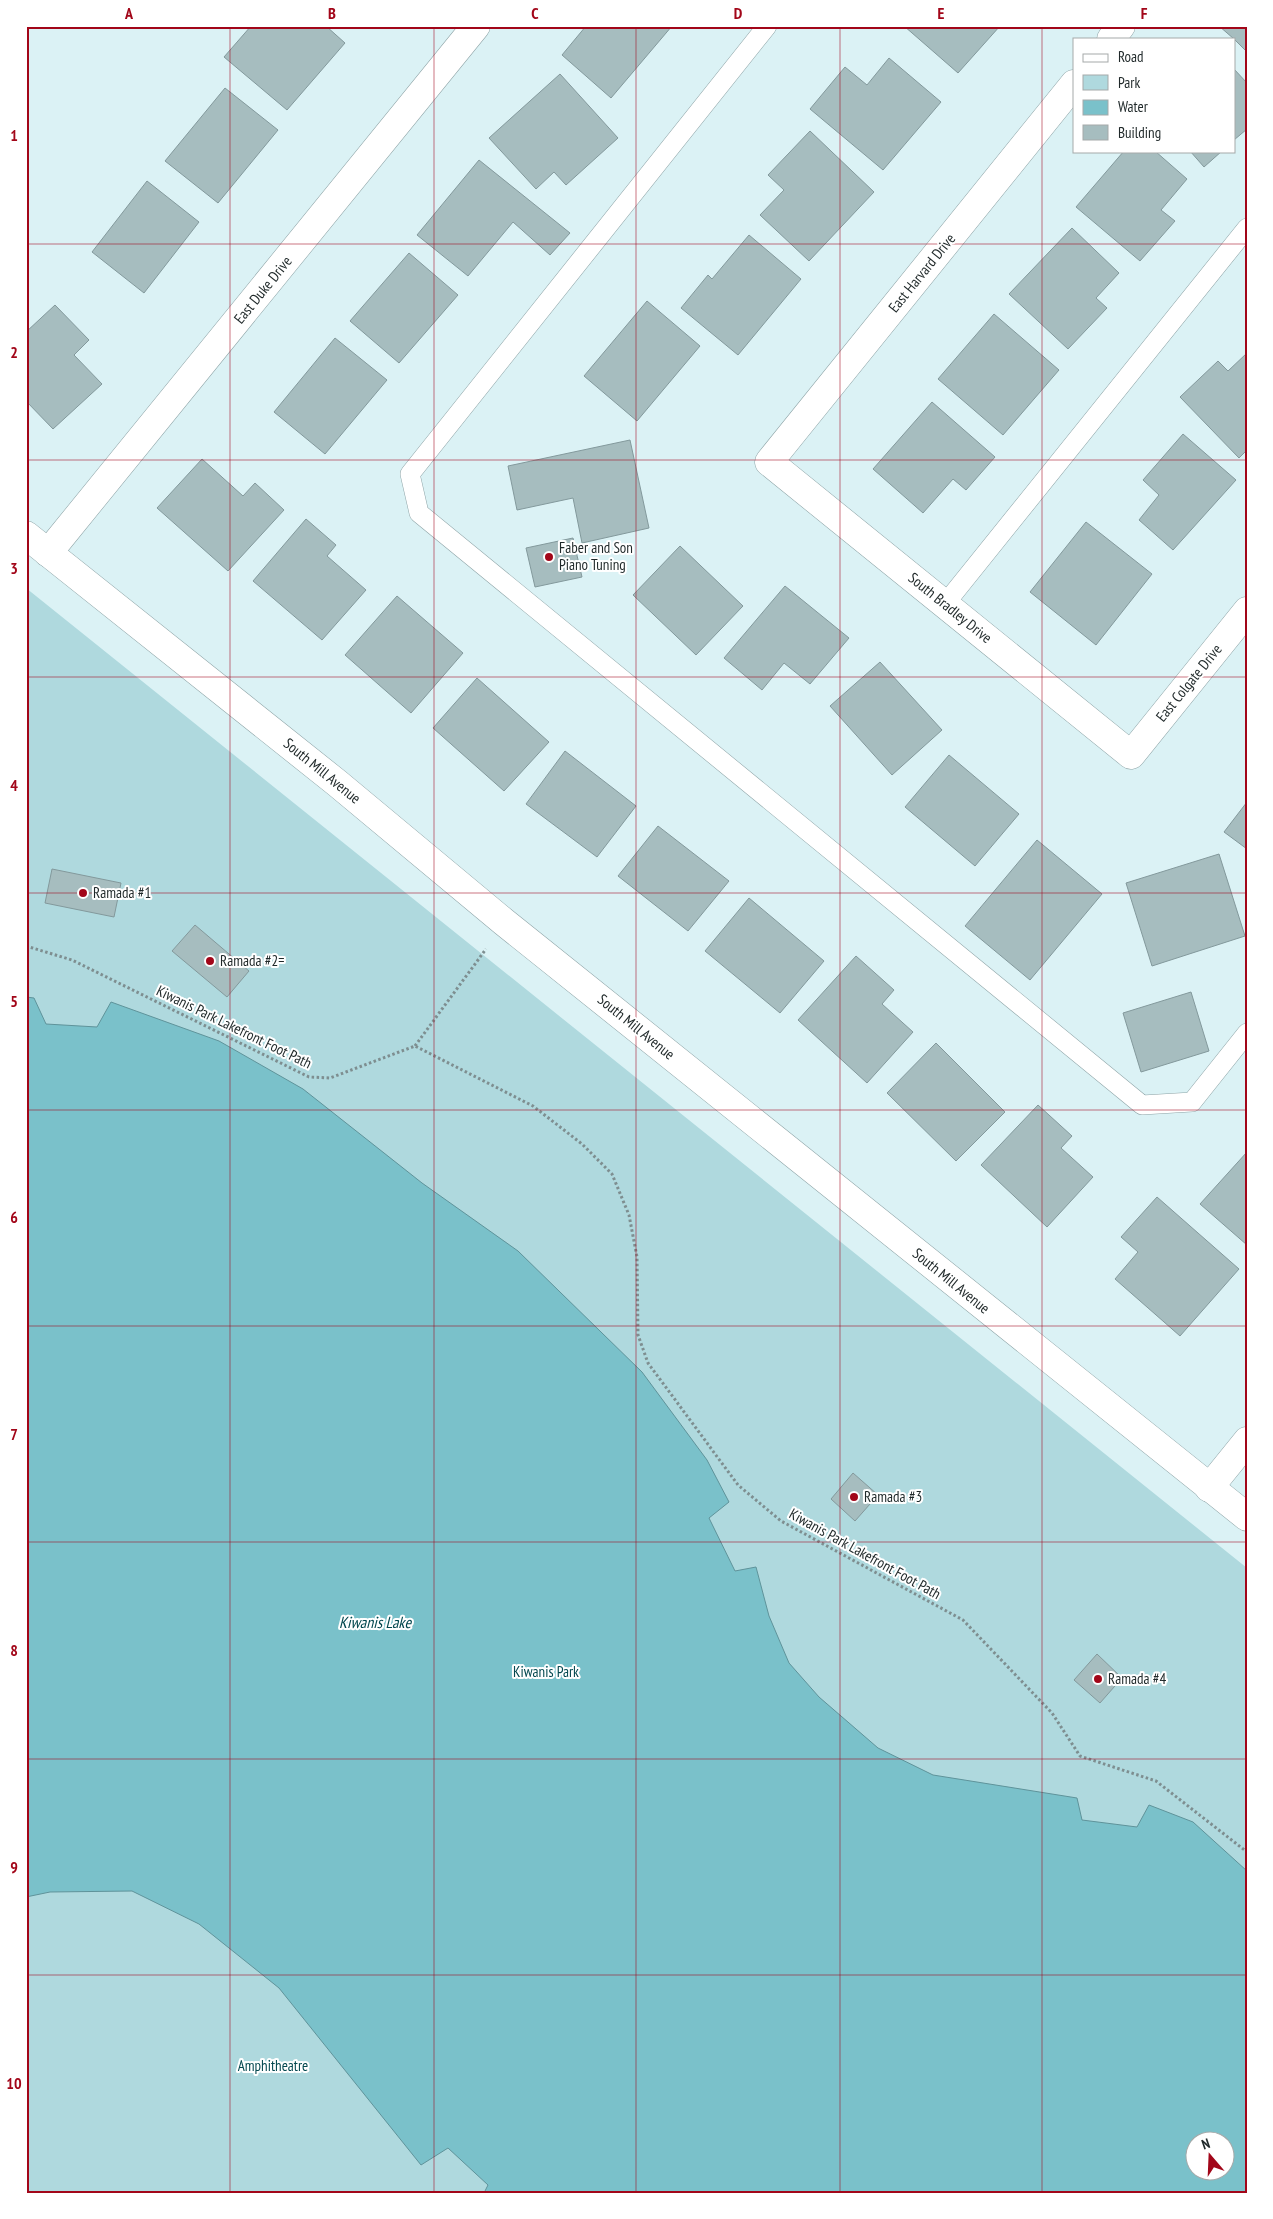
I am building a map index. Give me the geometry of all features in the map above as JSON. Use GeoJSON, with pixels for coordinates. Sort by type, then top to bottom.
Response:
{"type":"FeatureCollection","features":[{"type":"Feature","properties":{"kind":"street","name":"East Duke Drive"},"geometry":{"type":"LineString","coordinates":[[48,553],[476,26]]}},
{"type":"Feature","properties":{"kind":"street"},"geometry":{"type":"LineString","coordinates":[[1112,38],[1121,26]]}},
{"type":"Feature","properties":{"kind":"street","name":"East Harvard Drive"},"geometry":{"type":"LineString","coordinates":[[769,462],[1073,85]]}},
{"type":"Feature","properties":{"kind":"street","name":"South Bradley Drive"},"geometry":{"type":"LineString","coordinates":[[769,462],[1131,755]]}},
{"type":"Feature","properties":{"kind":"street","name":"South Mill Avenue"},"geometry":{"type":"LineString","coordinates":[[26,535],[337,783],[504,922],[1247,1518]]}},
{"type":"Feature","properties":{"kind":"street","name":"East Colgate Drive"},"geometry":{"type":"LineString","coordinates":[[1131,755],[1247,611]]}},
{"type":"Feature","properties":{"kind":"street"},"geometry":{"type":"LineString","coordinates":[[1209,1488],[1247,1441]]}},
{"type":"Feature","properties":{"kind":"lane"},"geometry":{"type":"LineString","coordinates":[[766,26],[410,474],[419,513],[1142,1105],[1192,1102],[1247,1033]]}},
{"type":"Feature","properties":{"kind":"lane"},"geometry":{"type":"LineString","coordinates":[[945,604],[1247,228]]}},
{"type":"Feature","properties":{"kind":"path"},"geometry":{"type":"LineString","coordinates":[[415,1046],[504,922]]}},
{"type":"Feature","properties":{"kind":"path","name":"Kiwanis Park Lakefront Foot Path"},"geometry":{"type":"LineString","coordinates":[[26,946],[72,960],[309,1077],[330,1078],[415,1046],[533,1106],[582,1144],[612,1174],[629,1215],[637,1257],[638,1335],[648,1363],[738,1484],[781,1521],[963,1620],[1052,1713],[1080,1756],[1156,1781],[1247,1852]]}},
{"type":"Feature","properties":{"kind":"green space","name":"Kiwanis Lake"},"geometry":{"type":"Polygon","coordinates":[[[26,588],[1247,1568],[1247,2193],[26,2193],[26,588]]]}},
{"type":"Feature","properties":{"kind":"water","name":"Kiwanis Lake"},"geometry":{"type":"Polygon","coordinates":[[[26,997],[34,998],[46,1024],[97,1027],[111,1002],[219,1041],[303,1089],[422,1183],[518,1251],[642,1372],[707,1460],[729,1502],[709,1518],[735,1571],[756,1567],[769,1616],[789,1663],[819,1697],[878,1748],[933,1775],[1077,1798],[1082,1820],[1137,1827],[1149,1805],[1193,1822],[1247,1871],[1247,2193],[484,2193],[488,2185],[448,2148],[421,2165],[279,1988],[199,1924],[132,1891],[50,1892],[26,1897],[26,997]]]}},
{"type":"Feature","properties":{"kind":"building"},"geometry":{"type":"Polygon","coordinates":[[[251,26],[267,26],[270,29],[272,26],[326,26],[345,43],[287,110],[224,57],[251,26]]]}},
{"type":"Feature","properties":{"kind":"building"},"geometry":{"type":"Polygon","coordinates":[[[586,26],[672,26],[611,98],[562,55],[586,26]]]}},
{"type":"Feature","properties":{"kind":"building"},"geometry":{"type":"Polygon","coordinates":[[[904,26],[1000,26],[958,73],[904,26]]]}},
{"type":"Feature","properties":{"kind":"building"},"geometry":{"type":"Polygon","coordinates":[[[1219,26],[1247,26],[1247,52],[1236,41],[1236,38],[1233,38],[1219,26]]]}},
{"type":"Feature","properties":{"kind":"building"},"geometry":{"type":"Polygon","coordinates":[[[889,58],[941,102],[883,170],[810,109],[845,67],[867,85],[889,58]]]}},
{"type":"Feature","properties":{"kind":"building"},"geometry":{"type":"Polygon","coordinates":[[[1236,71],[1247,83],[1247,129],[1236,138],[1236,71]]]}},
{"type":"Feature","properties":{"kind":"building"},"geometry":{"type":"Polygon","coordinates":[[[560,74],[618,138],[566,185],[554,172],[536,189],[489,138],[560,74]]]}},
{"type":"Feature","properties":{"kind":"building"},"geometry":{"type":"Polygon","coordinates":[[[225,88],[278,130],[218,203],[165,161],[225,88]]]}},
{"type":"Feature","properties":{"kind":"building"},"geometry":{"type":"Polygon","coordinates":[[[810,131],[874,192],[809,261],[760,215],[784,190],[768,175],[810,131]]]}},
{"type":"Feature","properties":{"kind":"building"},"geometry":{"type":"Polygon","coordinates":[[[1123,152],[1156,152],[1187,179],[1161,210],[1175,221],[1140,261],[1076,207],[1123,152]]]}},
{"type":"Feature","properties":{"kind":"building"},"geometry":{"type":"Polygon","coordinates":[[[1191,152],[1221,152],[1204,167],[1191,152]]]}},
{"type":"Feature","properties":{"kind":"building"},"geometry":{"type":"Polygon","coordinates":[[[479,160],[570,233],[550,255],[513,222],[468,276],[417,235],[479,160]]]}},
{"type":"Feature","properties":{"kind":"building"},"geometry":{"type":"Polygon","coordinates":[[[147,181],[199,222],[144,293],[92,252],[147,181]]]}},
{"type":"Feature","properties":{"kind":"building"},"geometry":{"type":"Polygon","coordinates":[[[1072,228],[1119,273],[1096,298],[1107,308],[1068,349],[1009,294],[1072,228]]]}},
{"type":"Feature","properties":{"kind":"building"},"geometry":{"type":"Polygon","coordinates":[[[749,235],[801,279],[738,355],[681,308],[708,275],[712,279],[749,235]]]}},
{"type":"Feature","properties":{"kind":"building"},"geometry":{"type":"Polygon","coordinates":[[[409,253],[458,295],[399,363],[350,321],[409,253]]]}},
{"type":"Feature","properties":{"kind":"building"},"geometry":{"type":"Polygon","coordinates":[[[647,301],[700,346],[637,421],[584,376],[647,301]]]}},
{"type":"Feature","properties":{"kind":"building"},"geometry":{"type":"Polygon","coordinates":[[[55,305],[89,340],[74,355],[102,384],[53,429],[26,401],[26,332],[55,305]]]}},
{"type":"Feature","properties":{"kind":"building"},"geometry":{"type":"Polygon","coordinates":[[[994,314],[1059,370],[1003,435],[938,379],[994,314]]]}},
{"type":"Feature","properties":{"kind":"building"},"geometry":{"type":"Polygon","coordinates":[[[335,338],[387,380],[325,454],[274,412],[335,338]]]}},
{"type":"Feature","properties":{"kind":"building"},"geometry":{"type":"Polygon","coordinates":[[[1247,353],[1247,450],[1239,458],[1180,397],[1218,361],[1228,371],[1247,353]]]}},
{"type":"Feature","properties":{"kind":"building"},"geometry":{"type":"Polygon","coordinates":[[[932,402],[995,457],[966,490],[953,479],[923,513],[873,469],[932,402]]]}},
{"type":"Feature","properties":{"kind":"building"},"geometry":{"type":"Polygon","coordinates":[[[1183,434],[1236,480],[1173,550],[1139,520],[1159,495],[1143,480],[1183,434]]]}},
{"type":"Feature","properties":{"kind":"building"},"geometry":{"type":"Polygon","coordinates":[[[630,440],[649,528],[582,543],[573,498],[517,510],[508,466],[630,440]]]}},
{"type":"Feature","properties":{"kind":"building"},"geometry":{"type":"Polygon","coordinates":[[[202,459],[243,496],[255,483],[284,510],[228,571],[157,508],[202,459]]]}},
{"type":"Feature","properties":{"kind":"building"},"geometry":{"type":"Polygon","coordinates":[[[306,519],[336,545],[327,556],[366,590],[322,640],[253,581],[306,519]]]}},
{"type":"Feature","properties":{"kind":"building"},"geometry":{"type":"Polygon","coordinates":[[[1086,522],[1152,574],[1096,645],[1030,592],[1086,522]]]}},
{"type":"Feature","properties":{"kind":"building"},"geometry":{"type":"Polygon","coordinates":[[[573,538],[582,577],[535,587],[526,548],[573,538]]]}},
{"type":"Feature","properties":{"kind":"building"},"geometry":{"type":"Polygon","coordinates":[[[680,546],[743,606],[696,655],[633,595],[680,546]]]}},
{"type":"Feature","properties":{"kind":"building"},"geometry":{"type":"Polygon","coordinates":[[[785,586],[849,638],[810,684],[784,663],[762,690],[724,658],[785,586]]]}},
{"type":"Feature","properties":{"kind":"building"},"geometry":{"type":"Polygon","coordinates":[[[397,596],[463,653],[411,713],[345,655],[397,596]]]}},
{"type":"Feature","properties":{"kind":"building"},"geometry":{"type":"Polygon","coordinates":[[[880,662],[942,730],[892,775],[830,706],[880,662]]]}},
{"type":"Feature","properties":{"kind":"building"},"geometry":{"type":"Polygon","coordinates":[[[477,678],[549,742],[504,791],[433,728],[477,678]]]}},
{"type":"Feature","properties":{"kind":"building"},"geometry":{"type":"Polygon","coordinates":[[[565,751],[636,806],[597,857],[526,804],[565,751]]]}},
{"type":"Feature","properties":{"kind":"building"},"geometry":{"type":"Polygon","coordinates":[[[949,755],[1019,814],[975,866],[905,807],[949,755]]]}},
{"type":"Feature","properties":{"kind":"building"},"geometry":{"type":"Polygon","coordinates":[[[1247,802],[1247,849],[1224,832],[1247,802]]]}},
{"type":"Feature","properties":{"kind":"building"},"geometry":{"type":"Polygon","coordinates":[[[658,826],[729,881],[688,931],[618,876],[658,826]]]}},
{"type":"Feature","properties":{"kind":"building"},"geometry":{"type":"Polygon","coordinates":[[[1037,840],[1102,894],[1030,980],[965,926],[1037,840]]]}},
{"type":"Feature","properties":{"kind":"building"},"geometry":{"type":"Polygon","coordinates":[[[1219,854],[1245,936],[1152,966],[1126,883],[1219,854]]]}},
{"type":"Feature","properties":{"kind":"building","name":"Ramada #1"},"geometry":{"type":"Polygon","coordinates":[[[52,869],[121,883],[114,917],[45,903],[52,869]]]}},
{"type":"Feature","properties":{"kind":"building"},"geometry":{"type":"Polygon","coordinates":[[[749,898],[824,961],[780,1013],[705,951],[749,898]]]}},
{"type":"Feature","properties":{"kind":"building","name":"Ramada #2="},"geometry":{"type":"Polygon","coordinates":[[[195,925],[249,971],[227,997],[172,951],[195,925]]]}},
{"type":"Feature","properties":{"kind":"building"},"geometry":{"type":"Polygon","coordinates":[[[856,956],[894,990],[882,1004],[913,1032],[867,1083],[798,1020],[856,956]]]}},
{"type":"Feature","properties":{"kind":"building"},"geometry":{"type":"Polygon","coordinates":[[[1191,992],[1209,1051],[1141,1072],[1123,1013],[1191,992]]]}},
{"type":"Feature","properties":{"kind":"building"},"geometry":{"type":"Polygon","coordinates":[[[936,1043],[1005,1112],[956,1161],[887,1093],[936,1043]]]}},
{"type":"Feature","properties":{"kind":"building"},"geometry":{"type":"Polygon","coordinates":[[[1038,1105],[1072,1136],[1061,1148],[1093,1177],[1047,1227],[981,1165],[1038,1105]]]}},
{"type":"Feature","properties":{"kind":"building"},"geometry":{"type":"Polygon","coordinates":[[[1247,1152],[1247,1245],[1200,1204],[1247,1152]]]}},
{"type":"Feature","properties":{"kind":"building"},"geometry":{"type":"Polygon","coordinates":[[[1157,1197],[1239,1269],[1180,1336],[1115,1279],[1138,1252],[1121,1237],[1157,1197]]]}},
{"type":"Feature","properties":{"kind":"building","name":"Ramada #3"},"geometry":{"type":"Polygon","coordinates":[[[853,1473],[878,1495],[855,1521],[831,1499],[853,1473]]]}},
{"type":"Feature","properties":{"kind":"building","name":"Ramada #4"},"geometry":{"type":"Polygon","coordinates":[[[1097,1654],[1122,1678],[1100,1703],[1074,1680],[1097,1654]]]}},
{"type":"Feature","properties":{"kind":"place","name":"Faber and Son Piano Tuning"},"geometry":{"type":"Point","coordinates":[549,557]}},
{"type":"Feature","properties":{"kind":"place","name":"Ramada #1"},"geometry":{"type":"Point","coordinates":[83,893]}},
{"type":"Feature","properties":{"kind":"place","name":"Ramada #2="},"geometry":{"type":"Point","coordinates":[210,961]}},
{"type":"Feature","properties":{"kind":"place","name":"Ramada #3"},"geometry":{"type":"Point","coordinates":[854,1497]}},
{"type":"Feature","properties":{"kind":"place","name":"Ramada #4"},"geometry":{"type":"Point","coordinates":[1098,1679]}},
{"type":"Feature","properties":{"kind":"park label","name":"Kiwanis Park"},"geometry":{"type":"Point","coordinates":[546,1672]}},
{"type":"Feature","properties":{"kind":"park label","name":"Amphitheatre"},"geometry":{"type":"Point","coordinates":[273,2066]}}]}
